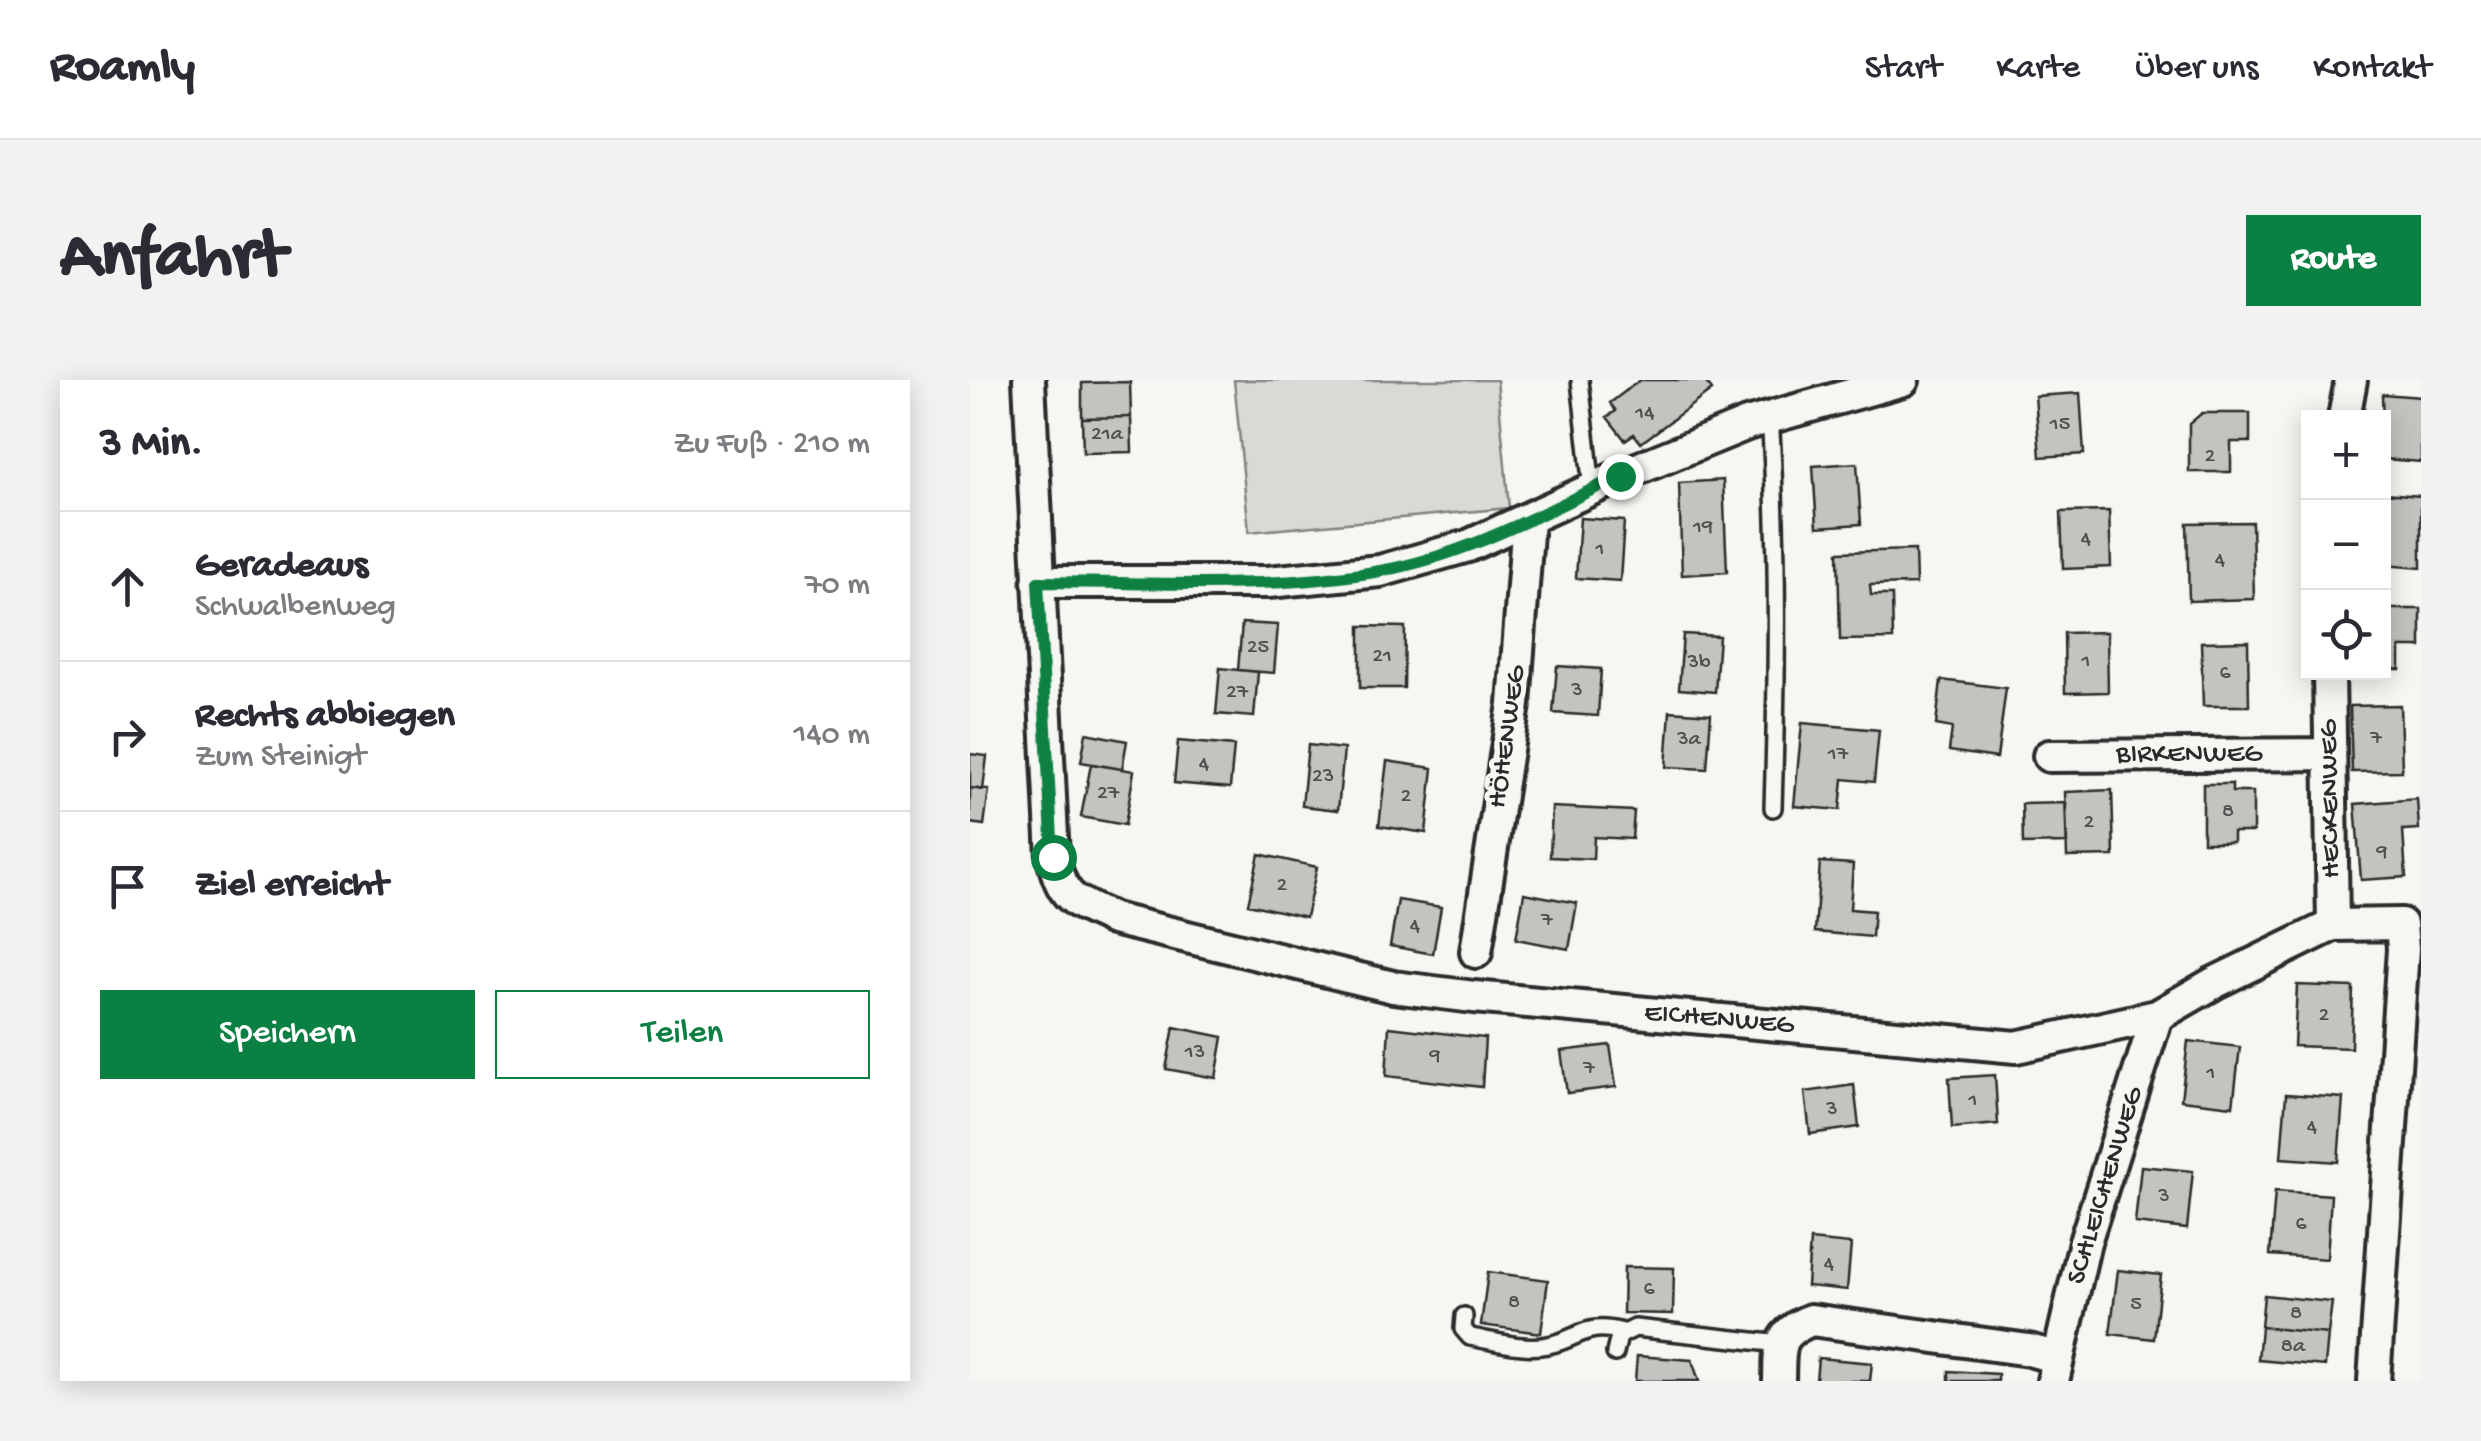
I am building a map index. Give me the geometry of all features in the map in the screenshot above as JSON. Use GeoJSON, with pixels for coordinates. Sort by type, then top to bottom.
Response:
{"type":"FeatureCollection","features":[{"type":"Feature","properties":{"kind":"street"},"geometry":{"type":"LineString","coordinates":[[1029,380],[1038,582],[1268,582],[1380,571],[1468,546],[1592,489],[1770,417],[1903,380]]}},
{"type":"Feature","properties":{"kind":"street"},"geometry":{"type":"LineString","coordinates":[[2345,410],[2351,380]]}},
{"type":"Feature","properties":{"kind":"street","name":"HÖHENWEG"},"geometry":{"type":"LineString","coordinates":[[1476,952],[1514,704],[1528,520]]}},
{"type":"Feature","properties":{"kind":"street","name":"EICHENWEG"},"geometry":{"type":"LineString","coordinates":[[1038,582],[1053,857],[1058,884],[1072,899],[1113,919],[1392,987],[1474,998],[2016,1047],[2157,1016],[2334,924],[2401,924],[2400,1008],[2374,1381]]}},
{"type":"Feature","properties":{"kind":"street","name":"HECKENWEG"},"geometry":{"type":"LineString","coordinates":[[2329,680],[2334,924]]}},
{"type":"Feature","properties":{"kind":"street","name":"BIRKENWEG"},"geometry":{"type":"LineString","coordinates":[[2049,756],[2330,754]]}},
{"type":"Feature","properties":{"kind":"street","name":"SCHLEICHENWEG"},"geometry":{"type":"LineString","coordinates":[[1780,1344],[1790,1328],[1811,1320],[2029,1350],[2056,1369],[2085,1242],[2157,1016]]}},
{"type":"Feature","properties":{"kind":"street"},"geometry":{"type":"LineString","coordinates":[[1779,1381],[1780,1344]]}},
{"type":"Feature","properties":{"kind":"lane"},"geometry":{"type":"LineString","coordinates":[[1580,380],[1592,489]]}},
{"type":"Feature","properties":{"kind":"lane"},"geometry":{"type":"LineString","coordinates":[[1770,417],[1776,496],[1773,808]]}},
{"type":"Feature","properties":{"kind":"lane"},"geometry":{"type":"LineString","coordinates":[[1464,1316],[1463,1329],[1470,1338],[1519,1345],[1550,1345],[1596,1327],[1623,1332],[1643,1328],[1780,1344]]}},
{"type":"Feature","properties":{"kind":"lane"},"geometry":{"type":"LineString","coordinates":[[1615,1353],[1623,1332]]}},
{"type":"Feature","properties":{"kind":"shaded area"},"geometry":{"type":"Polygon","coordinates":[[[1234,380],[1497,380],[1509,508],[1249,532],[1234,380]]]}},
{"type":"Feature","properties":{"kind":"building"},"geometry":{"type":"Polygon","coordinates":[[[1640,380],[1704,380],[1712,390],[1641,443],[1634,434],[1625,440],[1607,417],[1616,411],[1610,403],[1640,380]]]}},
{"type":"Feature","properties":{"kind":"building"},"geometry":{"type":"Polygon","coordinates":[[[1130,382],[1131,417],[1082,418],[1082,383],[1130,382]]]}},
{"type":"Feature","properties":{"kind":"building"},"geometry":{"type":"Polygon","coordinates":[[[2080,393],[2084,454],[2040,457],[2035,396],[2080,393]]]}},
{"type":"Feature","properties":{"kind":"building"},"geometry":{"type":"Polygon","coordinates":[[[2382,394],[2421,397],[2421,462],[2391,460],[2391,410],[2382,410],[2382,394]]]}},
{"type":"Feature","properties":{"kind":"building"},"geometry":{"type":"Polygon","coordinates":[[[2202,413],[2250,413],[2250,442],[2231,442],[2231,472],[2189,472],[2189,424],[2202,413]]]}},
{"type":"Feature","properties":{"kind":"building"},"geometry":{"type":"Polygon","coordinates":[[[1131,417],[1132,452],[1083,453],[1082,418],[1131,417]]]}},
{"type":"Feature","properties":{"kind":"building"},"geometry":{"type":"Polygon","coordinates":[[[1857,463],[1861,524],[1817,527],[1813,466],[1857,463]]]}},
{"type":"Feature","properties":{"kind":"building"},"geometry":{"type":"Polygon","coordinates":[[[1723,480],[1727,572],[1682,575],[1679,483],[1723,480]]]}},
{"type":"Feature","properties":{"kind":"building"},"geometry":{"type":"Polygon","coordinates":[[[2391,494],[2421,496],[2421,568],[2391,566],[2391,494]]]}},
{"type":"Feature","properties":{"kind":"building"},"geometry":{"type":"Polygon","coordinates":[[[2109,511],[2111,567],[2063,569],[2061,512],[2109,511]]]}},
{"type":"Feature","properties":{"kind":"building"},"geometry":{"type":"Polygon","coordinates":[[[1580,518],[1624,521],[1620,581],[1576,578],[1580,518]]]}},
{"type":"Feature","properties":{"kind":"building"},"geometry":{"type":"Polygon","coordinates":[[[2252,522],[2254,599],[2189,601],[2187,523],[2252,522]]]}},
{"type":"Feature","properties":{"kind":"building"},"geometry":{"type":"Polygon","coordinates":[[[1915,550],[1916,584],[1870,585],[1871,595],[1892,595],[1893,639],[1840,640],[1838,552],[1915,550]]]}},
{"type":"Feature","properties":{"kind":"building"},"geometry":{"type":"Polygon","coordinates":[[[2391,609],[2421,609],[2421,647],[2400,647],[2400,669],[2391,669],[2391,609]]]}},
{"type":"Feature","properties":{"kind":"building"},"geometry":{"type":"Polygon","coordinates":[[[1242,623],[1278,625],[1274,673],[1238,670],[1242,623]]]}},
{"type":"Feature","properties":{"kind":"building"},"geometry":{"type":"Polygon","coordinates":[[[1360,626],[1405,627],[1404,688],[1360,688],[1360,626]]]}},
{"type":"Feature","properties":{"kind":"building"},"geometry":{"type":"Polygon","coordinates":[[[2107,632],[2108,692],[2065,693],[2064,633],[2107,632]]]}},
{"type":"Feature","properties":{"kind":"building"},"geometry":{"type":"Polygon","coordinates":[[[1683,634],[1719,636],[1715,692],[1679,689],[1683,634]]]}},
{"type":"Feature","properties":{"kind":"building"},"geometry":{"type":"Polygon","coordinates":[[[2248,641],[2249,706],[2203,706],[2201,642],[2248,641]]]}},
{"type":"Feature","properties":{"kind":"building"},"geometry":{"type":"Polygon","coordinates":[[[1557,666],[1601,669],[1598,716],[1553,713],[1557,666]]]}},
{"type":"Feature","properties":{"kind":"building"},"geometry":{"type":"Polygon","coordinates":[[[1220,668],[1258,672],[1254,717],[1216,714],[1220,668]]]}},
{"type":"Feature","properties":{"kind":"building"},"geometry":{"type":"Polygon","coordinates":[[[1941,680],[2006,688],[1997,758],[1949,751],[1952,728],[1936,725],[1941,680]]]}},
{"type":"Feature","properties":{"kind":"building"},"geometry":{"type":"Polygon","coordinates":[[[2400,705],[2402,771],[2352,772],[2350,706],[2400,705]]]}},
{"type":"Feature","properties":{"kind":"building"},"geometry":{"type":"Polygon","coordinates":[[[1670,711],[1711,714],[1707,769],[1666,767],[1670,711]]]}},
{"type":"Feature","properties":{"kind":"building"},"geometry":{"type":"Polygon","coordinates":[[[1802,723],[1879,730],[1874,782],[1843,779],[1840,810],[1794,806],[1802,723]]]}},
{"type":"Feature","properties":{"kind":"building"},"geometry":{"type":"Polygon","coordinates":[[[1086,733],[1127,741],[1122,769],[1081,762],[1086,733]]]}},
{"type":"Feature","properties":{"kind":"building"},"geometry":{"type":"Polygon","coordinates":[[[1178,741],[1234,746],[1230,788],[1174,783],[1178,741]]]}},
{"type":"Feature","properties":{"kind":"building"},"geometry":{"type":"Polygon","coordinates":[[[1308,745],[1344,749],[1338,810],[1302,806],[1308,745]]]}},
{"type":"Feature","properties":{"kind":"building"},"geometry":{"type":"Polygon","coordinates":[[[970,754],[987,756],[983,790],[970,788],[970,754]]]}},
{"type":"Feature","properties":{"kind":"building"},"geometry":{"type":"Polygon","coordinates":[[[1387,761],[1433,768],[1426,833],[1379,826],[1387,761]]]}},
{"type":"Feature","properties":{"kind":"building"},"geometry":{"type":"Polygon","coordinates":[[[1091,764],[1134,771],[1125,825],[1081,817],[1091,764]]]}},
{"type":"Feature","properties":{"kind":"building"},"geometry":{"type":"Polygon","coordinates":[[[2203,784],[2232,784],[2232,792],[2253,792],[2253,832],[2233,832],[2233,842],[2203,842],[2203,784]]]}},
{"type":"Feature","properties":{"kind":"building"},"geometry":{"type":"Polygon","coordinates":[[[970,788],[989,790],[984,825],[970,823],[970,788]]]}},
{"type":"Feature","properties":{"kind":"building"},"geometry":{"type":"Polygon","coordinates":[[[2112,790],[2114,856],[2067,857],[2065,792],[2112,790]]]}},
{"type":"Feature","properties":{"kind":"building"},"geometry":{"type":"Polygon","coordinates":[[[2417,799],[2419,829],[2403,830],[2406,877],[2361,880],[2355,804],[2417,799]]]}},
{"type":"Feature","properties":{"kind":"building"},"geometry":{"type":"Polygon","coordinates":[[[2066,803],[2067,843],[2023,844],[2022,804],[2066,803]]]}},
{"type":"Feature","properties":{"kind":"building"},"geometry":{"type":"Polygon","coordinates":[[[1552,807],[1634,811],[1632,839],[1594,837],[1593,859],[1550,857],[1552,807]]]}},
{"type":"Feature","properties":{"kind":"building"},"geometry":{"type":"Polygon","coordinates":[[[1259,854],[1317,867],[1306,917],[1248,904],[1259,854]]]}},
{"type":"Feature","properties":{"kind":"building"},"geometry":{"type":"Polygon","coordinates":[[[1820,862],[1853,864],[1850,909],[1874,911],[1872,937],[1815,932],[1820,862]]]}},
{"type":"Feature","properties":{"kind":"building"},"geometry":{"type":"Polygon","coordinates":[[[1524,893],[1577,903],[1569,949],[1516,939],[1524,893]]]}},
{"type":"Feature","properties":{"kind":"building"},"geometry":{"type":"Polygon","coordinates":[[[1398,900],[1441,907],[1433,954],[1390,946],[1398,900]]]}},
{"type":"Feature","properties":{"kind":"building"},"geometry":{"type":"Polygon","coordinates":[[[2297,985],[2353,987],[2351,1048],[2294,1046],[2297,985]]]}},
{"type":"Feature","properties":{"kind":"building"},"geometry":{"type":"Polygon","coordinates":[[[1174,1027],[1223,1037],[1216,1078],[1166,1069],[1174,1027]]]}},
{"type":"Feature","properties":{"kind":"building"},"geometry":{"type":"Polygon","coordinates":[[[1389,1027],[1485,1038],[1482,1087],[1386,1076],[1389,1027]]]}},
{"type":"Feature","properties":{"kind":"building"},"geometry":{"type":"Polygon","coordinates":[[[2188,1041],[2240,1047],[2233,1106],[2181,1100],[2188,1041]]]}},
{"type":"Feature","properties":{"kind":"building"},"geometry":{"type":"Polygon","coordinates":[[[1610,1045],[1616,1087],[1567,1093],[1561,1051],[1610,1045]]]}},
{"type":"Feature","properties":{"kind":"building"},"geometry":{"type":"Polygon","coordinates":[[[1995,1075],[1998,1124],[1952,1128],[1949,1078],[1995,1075]]]}},
{"type":"Feature","properties":{"kind":"building"},"geometry":{"type":"Polygon","coordinates":[[[1854,1085],[1859,1127],[1810,1134],[1805,1092],[1854,1085]]]}},
{"type":"Feature","properties":{"kind":"building"},"geometry":{"type":"Polygon","coordinates":[[[2286,1094],[2343,1098],[2338,1162],[2281,1158],[2286,1094]]]}},
{"type":"Feature","properties":{"kind":"building"},"geometry":{"type":"Polygon","coordinates":[[[2141,1166],[2193,1171],[2187,1229],[2135,1223],[2141,1166]]]}},
{"type":"Feature","properties":{"kind":"building"},"geometry":{"type":"Polygon","coordinates":[[[2275,1191],[2331,1195],[2327,1259],[2270,1255],[2275,1191]]]}},
{"type":"Feature","properties":{"kind":"building"},"geometry":{"type":"Polygon","coordinates":[[[1810,1240],[1851,1244],[1847,1290],[1807,1286],[1810,1240]]]}},
{"type":"Feature","properties":{"kind":"building"},"geometry":{"type":"Polygon","coordinates":[[[1624,1267],[1674,1268],[1673,1314],[1623,1313],[1624,1267]]]}},
{"type":"Feature","properties":{"kind":"building"},"geometry":{"type":"Polygon","coordinates":[[[2118,1270],[2161,1275],[2154,1339],[2110,1334],[2118,1270]]]}},
{"type":"Feature","properties":{"kind":"building"},"geometry":{"type":"Polygon","coordinates":[[[1488,1272],[1548,1280],[1541,1333],[1481,1325],[1488,1272]]]}},
{"type":"Feature","properties":{"kind":"building"},"geometry":{"type":"Polygon","coordinates":[[[2264,1295],[2332,1302],[2328,1334],[2261,1327],[2264,1295]]]}},
{"type":"Feature","properties":{"kind":"building"},"geometry":{"type":"Polygon","coordinates":[[[2261,1327],[2328,1334],[2325,1366],[2258,1360],[2261,1327]]]}},
{"type":"Feature","properties":{"kind":"building"},"geometry":{"type":"Polygon","coordinates":[[[1637,1356],[1692,1360],[1699,1381],[1635,1381],[1637,1356]]]}},
{"type":"Feature","properties":{"kind":"building"},"geometry":{"type":"Polygon","coordinates":[[[1818,1358],[1872,1363],[1870,1381],[1816,1381],[1818,1358]]]}},
{"type":"Feature","properties":{"kind":"building"},"geometry":{"type":"Polygon","coordinates":[[[1949,1371],[1998,1374],[1998,1381],[1949,1381],[1949,1371]]]}},
{"type":"Feature","properties":{"kind":"route"},"geometry":{"type":"LineString","coordinates":[[1053,857],[1038,582],[1268,582],[1380,571],[1468,546],[1620,476]]}}]}
